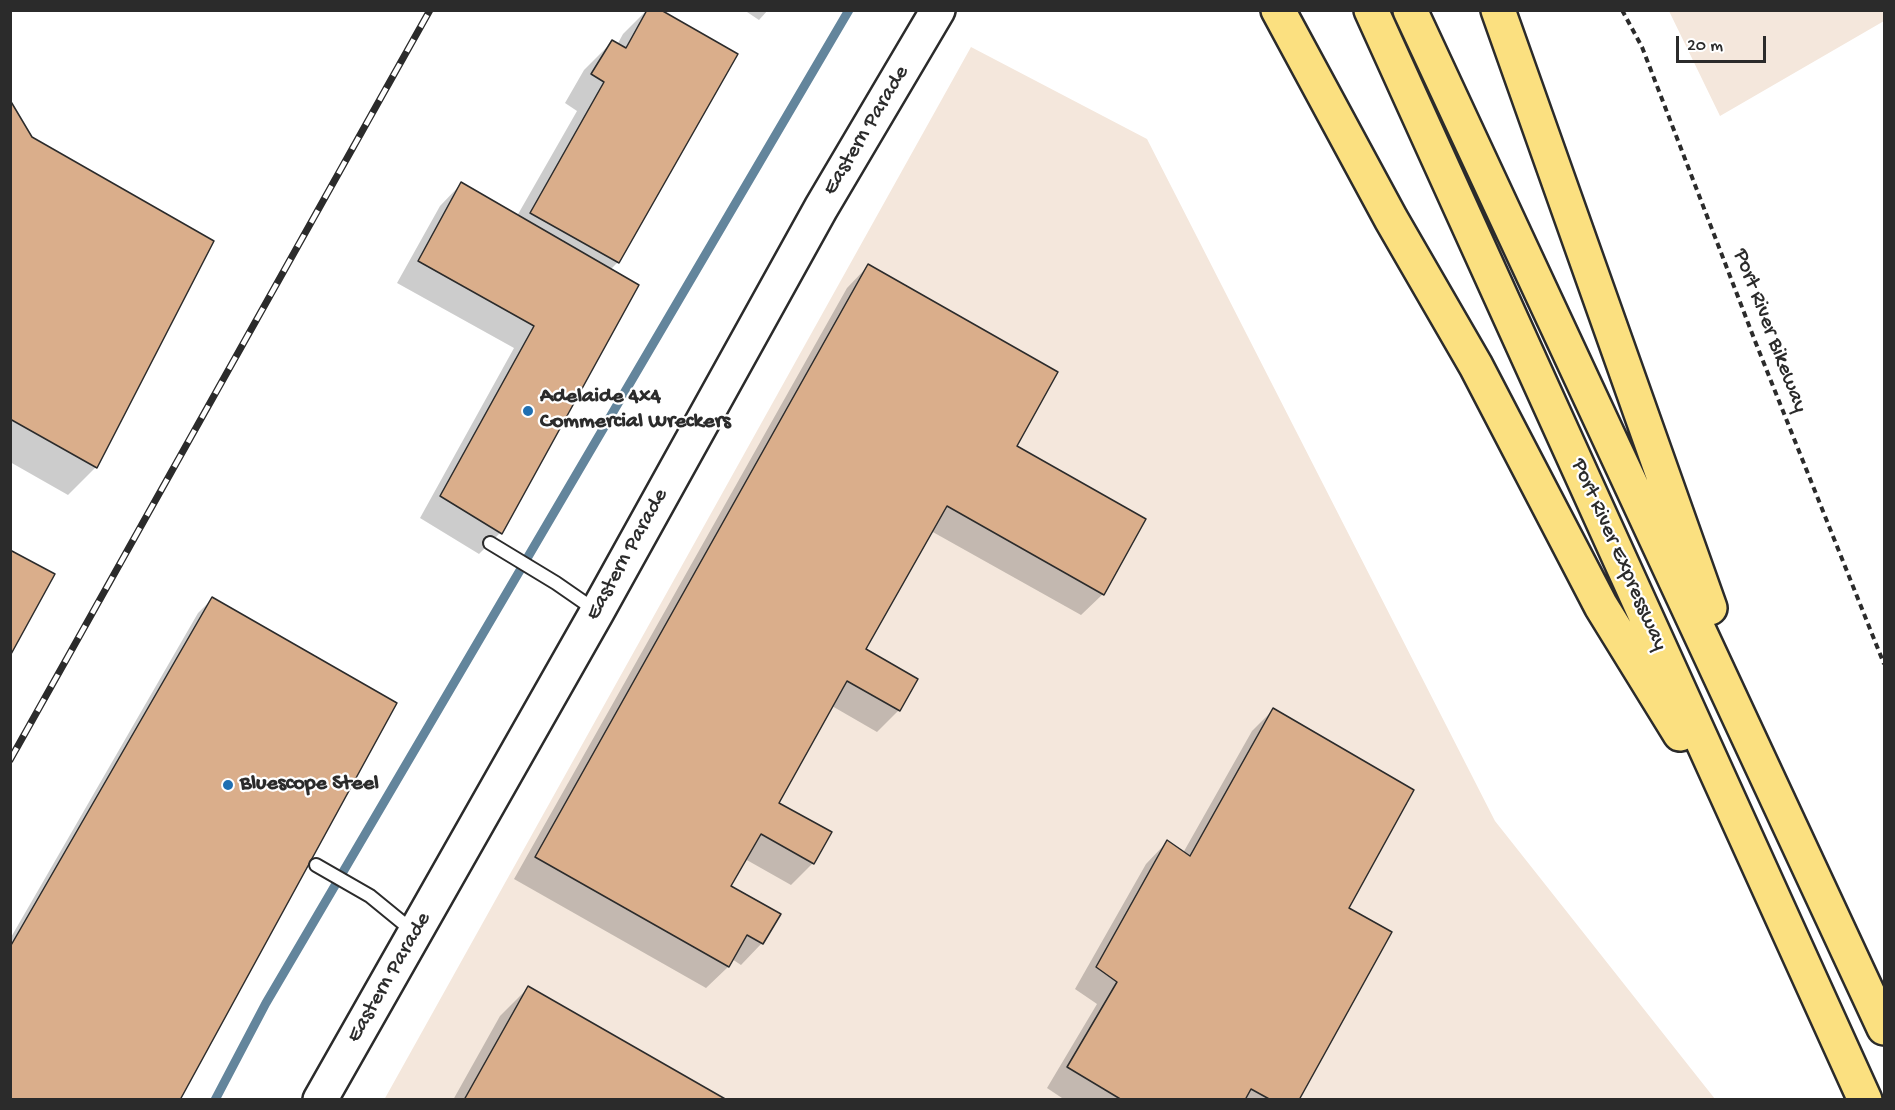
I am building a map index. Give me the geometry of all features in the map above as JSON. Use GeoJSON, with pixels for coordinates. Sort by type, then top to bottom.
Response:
{"type":"FeatureCollection","features":[{"type":"Feature","properties":{"kind":"highway"},"geometry":{"type":"LineString","coordinates":[[1278,10],[1391,219],[1476,366],[1601,606],[1754,856]]}},
{"type":"Feature","properties":{"kind":"highway","name":"Port River Expressway"},"geometry":{"type":"LineString","coordinates":[[1371,10],[1865,1100]]}},
{"type":"Feature","properties":{"kind":"highway","name":"Port River Expressway"},"geometry":{"type":"LineString","coordinates":[[1410,10],[1884,1028]]}},
{"type":"Feature","properties":{"kind":"highway"},"geometry":{"type":"LineString","coordinates":[[1498,10],[1776,796]]}},
{"type":"Feature","properties":{"kind":"main road","name":"Eastern Parade"},"geometry":{"type":"LineString","coordinates":[[320,1100],[597,612],[821,208],[938,10]]}},
{"type":"Feature","properties":{"kind":"lane"},"geometry":{"type":"LineString","coordinates":[[490,543],[556,583],[597,612]]}},
{"type":"Feature","properties":{"kind":"lane"},"geometry":{"type":"LineString","coordinates":[[316,865],[370,896],[415,933]]}},
{"type":"Feature","properties":{"kind":"path","name":"Port River Bikeway"},"geometry":{"type":"LineString","coordinates":[[1622,10],[1642,47],[1755,341],[1884,664]]}},
{"type":"Feature","properties":{"kind":"shaded area"},"geometry":{"type":"Polygon","coordinates":[[[1884,10],[1884,21],[1720,116],[1669,11],[1884,10]]]}},
{"type":"Feature","properties":{"kind":"shaded area"},"geometry":{"type":"Polygon","coordinates":[[[971,47],[1147,139],[1495,821],[1715,1099],[384,1100],[971,47]]]}},
{"type":"Feature","properties":{"kind":"building"},"geometry":{"type":"Polygon","coordinates":[[[647,10],[661,10],[738,54],[619,263],[530,213],[604,82],[591,74],[612,40],[626,48],[647,10]]]}},
{"type":"Feature","properties":{"kind":"building"},"geometry":{"type":"Polygon","coordinates":[[[10,100],[32,137],[214,241],[97,468],[10,419],[10,100]]]}},
{"type":"Feature","properties":{"kind":"building","name":"Adelaide 4x4 Commercial Wreckers"},"geometry":{"type":"Polygon","coordinates":[[[461,182],[639,285],[502,534],[440,496],[534,326],[418,261],[461,182]]]}},
{"type":"Feature","properties":{"kind":"building"},"geometry":{"type":"Polygon","coordinates":[[[868,264],[1058,372],[1017,446],[1146,519],[1104,595],[947,506],[866,649],[918,679],[900,711],[847,681],[779,803],[832,832],[814,864],[761,834],[731,886],[781,914],[763,944],[747,935],[729,967],[535,857],[868,264]]]}},
{"type":"Feature","properties":{"kind":"building"},"geometry":{"type":"Polygon","coordinates":[[[10,550],[55,574],[10,656],[10,550]]]}},
{"type":"Feature","properties":{"kind":"building","name":"Bluescope Steel"},"geometry":{"type":"Polygon","coordinates":[[[212,597],[397,703],[180,1100],[10,1100],[10,947],[212,597]]]}},
{"type":"Feature","properties":{"kind":"building"},"geometry":{"type":"Polygon","coordinates":[[[1273,708],[1414,790],[1349,908],[1392,932],[1299,1100],[1271,1100],[1251,1089],[1245,1100],[1122,1100],[1067,1067],[1117,982],[1096,967],[1167,840],[1190,856],[1273,708]]]}},
{"type":"Feature","properties":{"kind":"building"},"geometry":{"type":"Polygon","coordinates":[[[528,986],[727,1100],[464,1100],[528,986]]]}},
{"type":"Feature","properties":{"kind":"waterway"},"geometry":{"type":"LineString","coordinates":[[215,1100],[266,1003],[849,10]]}},
{"type":"Feature","properties":{"kind":"railway"},"geometry":{"type":"LineString","coordinates":[[10,760],[430,10]]}},
{"type":"Feature","properties":{"kind":"place","name":"Adelaide 4x4 Commercial Wreckers"},"geometry":{"type":"Point","coordinates":[528,411]}},
{"type":"Feature","properties":{"kind":"place","name":"Bluescope Steel"},"geometry":{"type":"Point","coordinates":[228,785]}}]}
